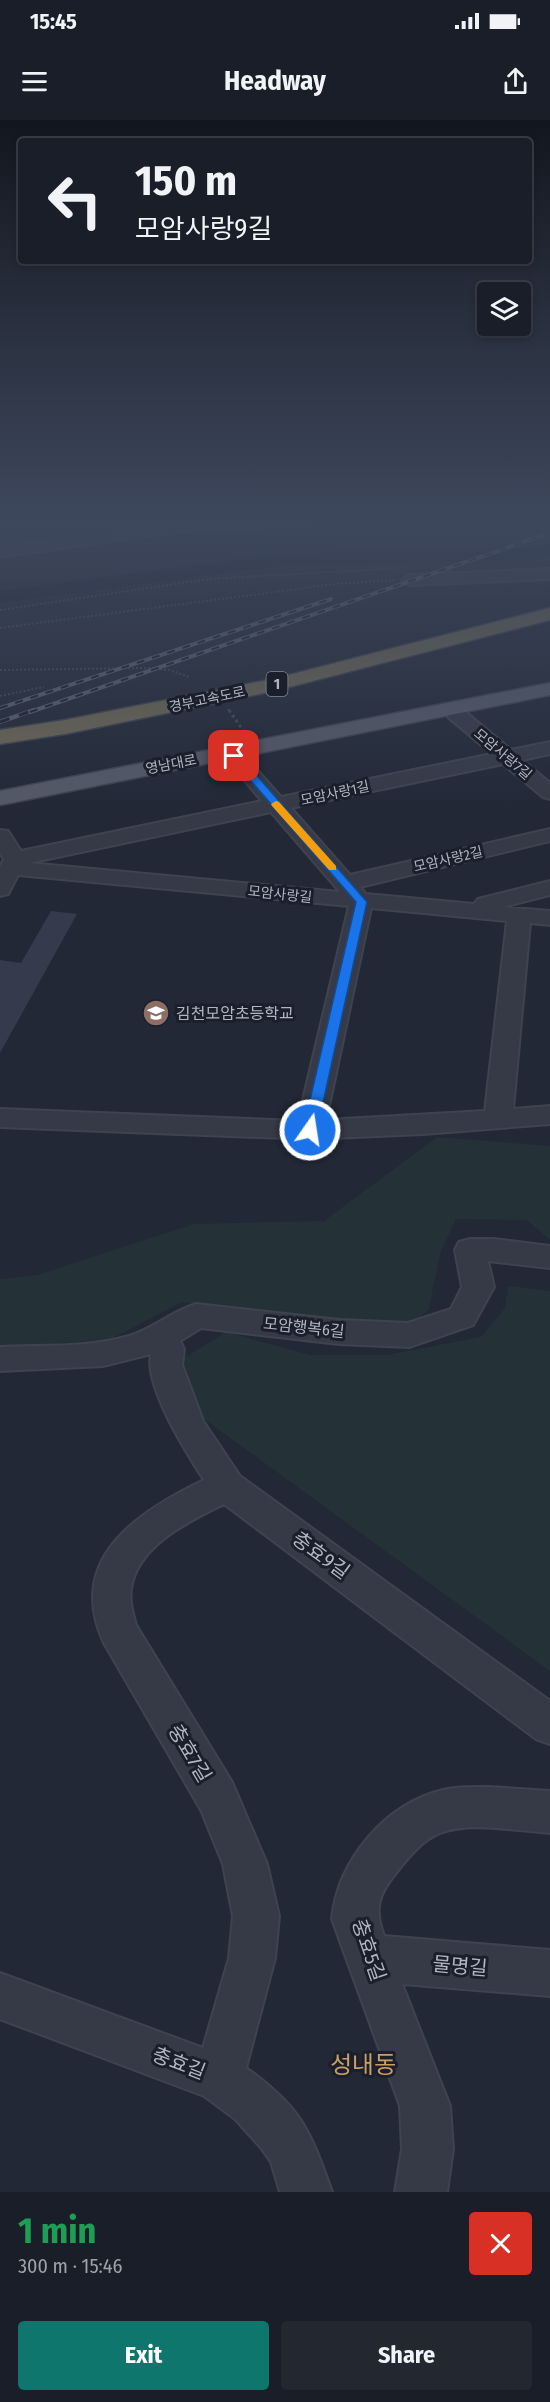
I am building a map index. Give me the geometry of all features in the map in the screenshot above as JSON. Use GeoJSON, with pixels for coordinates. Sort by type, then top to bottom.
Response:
{"type":"FeatureCollection","features":[{"type":"Feature","properties":{"kind":"highway","name":"경부고속도로"},"geometry":{"type":"LineString","coordinates":[[0,724],[275,673],[493,617]]}},
{"type":"Feature","properties":{"kind":"highway","name":"경부고속도로"},"geometry":{"type":"LineString","coordinates":[[0,737],[76,725],[274,685],[540,617]]}},
{"type":"Feature","properties":{"kind":"main road"},"geometry":{"type":"LineString","coordinates":[[201,753],[245,733],[445,697],[550,674]]}},
{"type":"Feature","properties":{"kind":"main road"},"geometry":{"type":"LineString","coordinates":[[339,727],[550,681]]}},
{"type":"Feature","properties":{"kind":"main road"},"geometry":{"type":"LineString","coordinates":[[339,727],[550,688]]}},
{"type":"Feature","properties":{"kind":"main road"},"geometry":{"type":"LineString","coordinates":[[201,753],[234,756],[550,695]]}},
{"type":"Feature","properties":{"kind":"main road","name":"영남대로"},"geometry":{"type":"LineString","coordinates":[[0,786],[201,753],[339,727]]}},
{"type":"Feature","properties":{"kind":"main road","name":"영남대로"},"geometry":{"type":"LineString","coordinates":[[0,798],[201,753]]}},
{"type":"Feature","properties":{"kind":"street","name":"모암사랑7길"},"geometry":{"type":"LineString","coordinates":[[456,714],[550,793]]}},
{"type":"Feature","properties":{"kind":"street","name":"모암사랑1길"},"geometry":{"type":"LineString","coordinates":[[13,863],[550,748]]}},
{"type":"Feature","properties":{"kind":"street"},"geometry":{"type":"LineString","coordinates":[[234,756],[361,902],[310,1130]]}},
{"type":"Feature","properties":{"kind":"street","name":"모암사랑2길"},"geometry":{"type":"LineString","coordinates":[[346,883],[550,835]]}},
{"type":"Feature","properties":{"kind":"street"},"geometry":{"type":"LineString","coordinates":[[0,836],[13,863],[0,889]]}},
{"type":"Feature","properties":{"kind":"street","name":"모암사랑길"},"geometry":{"type":"LineString","coordinates":[[13,863],[361,902],[550,918]]}},
{"type":"Feature","properties":{"kind":"street"},"geometry":{"type":"LineString","coordinates":[[463,909],[550,888]]}},
{"type":"Feature","properties":{"kind":"street"},"geometry":{"type":"LineString","coordinates":[[498,1119],[519,915]]}},
{"type":"Feature","properties":{"kind":"street"},"geometry":{"type":"LineString","coordinates":[[0,1118],[310,1130],[423,1125],[550,1115]]}},
{"type":"Feature","properties":{"kind":"street","name":"모암행복6길"},"geometry":{"type":"LineString","coordinates":[[0,1359],[103,1354],[134,1347],[158,1338],[195,1316],[339,1332],[409,1335],[462,1317],[478,1287],[470,1250],[494,1250],[550,1257]]}},
{"type":"Feature","properties":{"kind":"street","name":"충효9길"},"geometry":{"type":"LineString","coordinates":[[158,1338],[168,1349],[165,1365],[188,1426],[227,1486],[550,1725]]}},
{"type":"Feature","properties":{"kind":"street","name":"충효7길"},"geometry":{"type":"LineString","coordinates":[[219,2078],[252,1958],[256,1916],[245,1864],[217,1797],[118,1631],[111,1602],[112,1585],[119,1567],[143,1536],[181,1508],[227,1486]]}},
{"type":"Feature","properties":{"kind":"street","name":"충효5길"},"geometry":{"type":"LineString","coordinates":[[421,2192],[428,2160],[429,2131],[425,2106],[355,1919],[356,1902],[361,1886],[389,1847],[411,1826],[429,1815],[446,1810],[550,1812]]}},
{"type":"Feature","properties":{"kind":"street","name":"물명길"},"geometry":{"type":"LineString","coordinates":[[370,1958],[550,1973]]}},
{"type":"Feature","properties":{"kind":"street","name":"충효길"},"geometry":{"type":"LineString","coordinates":[[0,1996],[219,2078],[252,2102],[280,2131],[292,2150],[306,2192]]}},
{"type":"Feature","properties":{"kind":"path"},"geometry":{"type":"LineString","coordinates":[[0,628],[86,617]]}},
{"type":"Feature","properties":{"kind":"path"},"geometry":{"type":"LineString","coordinates":[[0,670],[143,668],[162,669],[189,677]]}},
{"type":"Feature","properties":{"kind":"path"},"geometry":{"type":"LineString","coordinates":[[0,696],[44,687]]}},
{"type":"Feature","properties":{"kind":"path"},"geometry":{"type":"LineString","coordinates":[[228,708],[245,733]]}},
{"type":"Feature","properties":{"kind":"shaded area"},"geometry":{"type":"Polygon","coordinates":[[[437,1137],[550,1146],[550,1240],[527,1220],[456,1219],[440,1253],[429,1309],[404,1332],[306,1323],[182,1302],[113,1338],[0,1350],[0,1279],[37,1275],[194,1224],[324,1221],[437,1137]]]}},
{"type":"Feature","properties":{"kind":"shaded area"},"geometry":{"type":"Polygon","coordinates":[[[508,1286],[550,1291],[550,1671],[189,1408],[173,1365],[226,1332],[310,1355],[386,1355],[481,1337],[505,1308],[508,1286]]]}},
{"type":"Feature","properties":{"kind":"building"},"geometry":{"type":"Polygon","coordinates":[[[51,911],[77,914],[0,1053],[0,960],[21,963],[51,911]]]}},
{"type":"Feature","properties":{"kind":"railway"},"geometry":{"type":"LineString","coordinates":[[0,708],[277,617]]}},
{"type":"Feature","properties":{"kind":"railway"},"geometry":{"type":"LineString","coordinates":[[30,712],[307,617]]}},
{"type":"Feature","properties":{"kind":"railway"},"geometry":{"type":"LineString","coordinates":[[0,722],[34,710]]}},
{"type":"Feature","properties":{"kind":"slow traffic"},"geometry":{"type":"LineString","coordinates":[[276,804],[333,868]]}},
{"type":"Feature","properties":{"kind":"place","name":"김천모암초등학교"},"geometry":{"type":"Point","coordinates":[156,1013]}},
{"type":"Feature","properties":{"kind":"district","name":"성내동"},"geometry":{"type":"Point","coordinates":[363,2065]}},
{"type":"Feature","properties":{"kind":"route"},"geometry":{"type":"LineString","coordinates":[[234,756],[361,902],[310,1130]]}}]}
